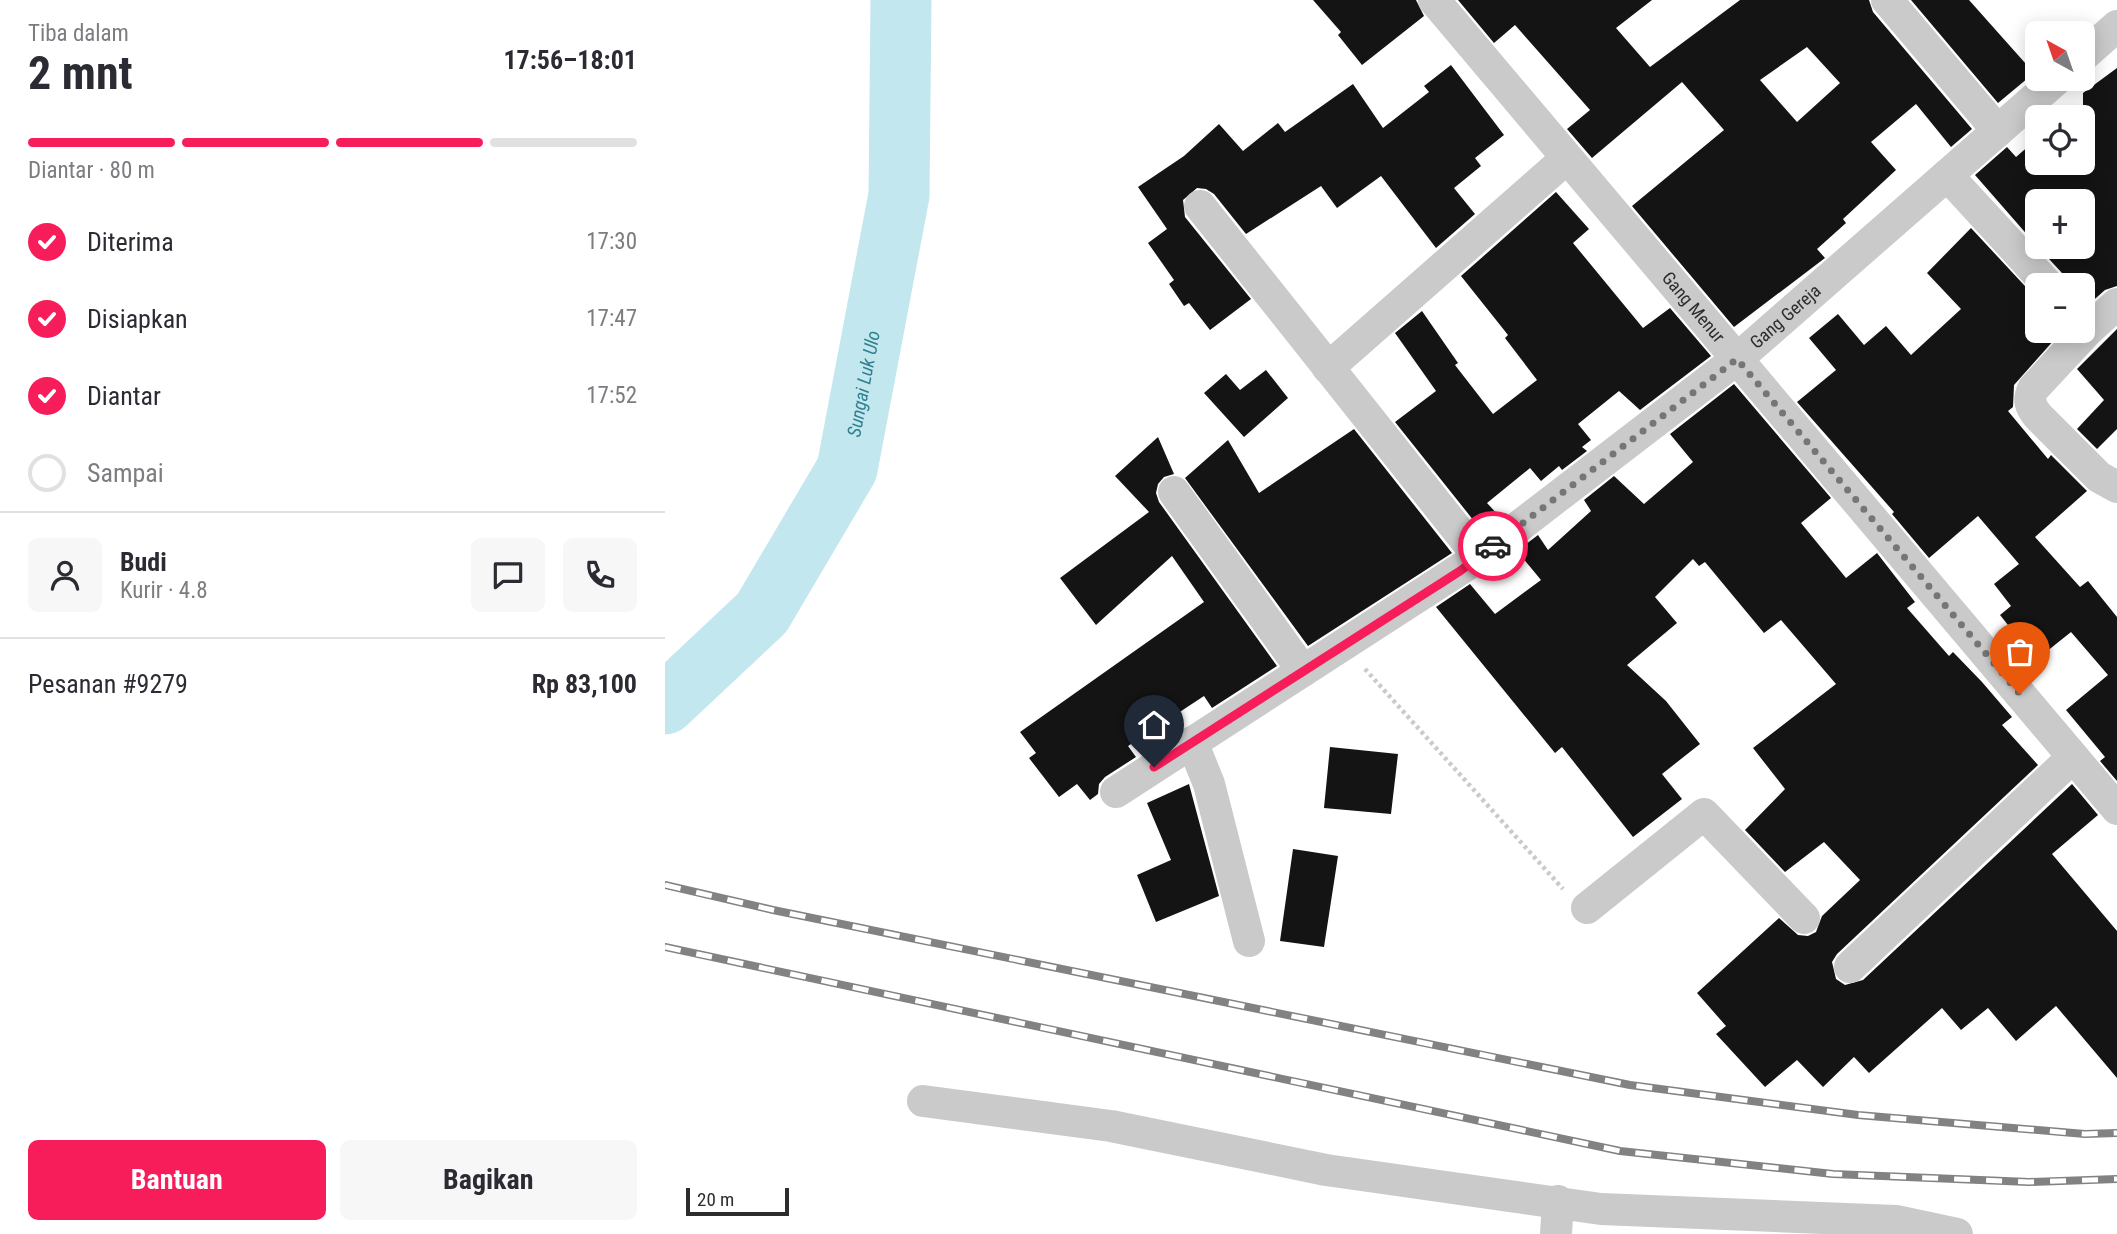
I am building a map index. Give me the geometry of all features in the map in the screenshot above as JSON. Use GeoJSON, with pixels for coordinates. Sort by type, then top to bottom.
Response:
{"type":"FeatureCollection","features":[{"type":"Feature","properties":{"kind":"street","name":"Gang Menur"},"geometry":{"type":"LineString","coordinates":[[1434,0],[2117,809]]}},
{"type":"Feature","properties":{"kind":"street"},"geometry":{"type":"LineString","coordinates":[[1887,0],[1997,131]]}},
{"type":"Feature","properties":{"kind":"street"},"geometry":{"type":"LineString","coordinates":[[2095,45],[2117,26]]}},
{"type":"Feature","properties":{"kind":"street","name":"Gang Gereja"},"geometry":{"type":"LineString","coordinates":[[1116,792],[1479,557],[1737,359],[2043,91]]}},
{"type":"Feature","properties":{"kind":"street"},"geometry":{"type":"LineString","coordinates":[[1328,369],[1567,158]]}},
{"type":"Feature","properties":{"kind":"street"},"geometry":{"type":"LineString","coordinates":[[1947,175],[2038,273]]}},
{"type":"Feature","properties":{"kind":"street"},"geometry":{"type":"LineString","coordinates":[[1200,206],[1479,557]]}},
{"type":"Feature","properties":{"kind":"street"},"geometry":{"type":"LineString","coordinates":[[2095,319],[2117,304]]}},
{"type":"Feature","properties":{"kind":"street"},"geometry":{"type":"LineString","coordinates":[[2071,343],[2033,389],[2029,398],[2031,408],[2099,477],[2117,487]]}},
{"type":"Feature","properties":{"kind":"street"},"geometry":{"type":"LineString","coordinates":[[1174,492],[1303,671]]}},
{"type":"Feature","properties":{"kind":"street"},"geometry":{"type":"LineString","coordinates":[[1192,742],[1209,784],[1249,941]]}},
{"type":"Feature","properties":{"kind":"street"},"geometry":{"type":"LineString","coordinates":[[1850,967],[2073,757]]}},
{"type":"Feature","properties":{"kind":"street"},"geometry":{"type":"LineString","coordinates":[[1587,908],[1704,814],[1804,918]]}},
{"type":"Feature","properties":{"kind":"street"},"geometry":{"type":"LineString","coordinates":[[923,1101],[1111,1126],[1326,1170],[1601,1209],[1896,1221],[1957,1234]]}},
{"type":"Feature","properties":{"kind":"street"},"geometry":{"type":"LineString","coordinates":[[1556,1234],[1558,1201]]}},
{"type":"Feature","properties":{"kind":"path"},"geometry":{"type":"LineString","coordinates":[[1344,645],[1576,905],[1587,908]]}},
{"type":"Feature","properties":{"kind":"building"},"geometry":{"type":"Polygon","coordinates":[[[1313,0],[1416,0],[1424,16],[1362,65],[1338,35],[1341,32],[1313,0]]]}},
{"type":"Feature","properties":{"kind":"building"},"geometry":{"type":"Polygon","coordinates":[[[1458,0],[1652,0],[1616,28],[1650,67],[1740,0],[1869,0],[1873,12],[1972,129],[1951,147],[1916,104],[1871,142],[1896,170],[1843,219],[1846,223],[1817,249],[1825,258],[1734,327],[1632,206],[1724,130],[1682,82],[1592,158],[1567,129],[1590,110],[1515,25],[1494,43],[1458,0]],[[1807,47],[1760,80],[1797,122],[1840,83],[1807,47]]]}},
{"type":"Feature","properties":{"kind":"building"},"geometry":{"type":"Polygon","coordinates":[[[1911,0],[1969,0],[2025,63],[2025,80],[1998,103],[1911,0]]]}},
{"type":"Feature","properties":{"kind":"building"},"geometry":{"type":"Polygon","coordinates":[[[1451,65],[1504,135],[1475,158],[1481,166],[1454,188],[1475,214],[1436,248],[1381,176],[1337,208],[1321,186],[1246,234],[1214,194],[1197,188],[1183,200],[1185,217],[1251,299],[1210,330],[1189,303],[1184,306],[1169,284],[1174,280],[1148,243],[1167,229],[1138,187],[1184,156],[1219,124],[1243,151],[1278,123],[1285,132],[1353,84],[1383,128],[1429,92],[1424,86],[1451,65]]]}},
{"type":"Feature","properties":{"kind":"building"},"geometry":{"type":"Polygon","coordinates":[[[2117,68],[2117,286],[2105,290],[2095,299],[2095,273],[2062,273],[2049,259],[2095,259],[2095,189],[2025,189],[2025,232],[1975,175],[2007,147],[2016,157],[2025,149],[2025,175],[2095,175],[2095,105],[2083,105],[2083,93],[2095,91],[2095,84],[2117,68]]]}},
{"type":"Feature","properties":{"kind":"building"},"geometry":{"type":"Polygon","coordinates":[[[1556,192],[1589,229],[1573,243],[1643,328],[1670,308],[1711,356],[1640,410],[1619,391],[1578,424],[1591,440],[1582,447],[1587,451],[1562,470],[1559,466],[1541,481],[1530,468],[1487,503],[1500,517],[1482,531],[1395,422],[1436,391],[1395,333],[1422,311],[1458,363],[1455,365],[1493,414],[1537,380],[1505,338],[1508,335],[1461,276],[1556,192]]]}},
{"type":"Feature","properties":{"kind":"building"},"geometry":{"type":"Polygon","coordinates":[[[1971,228],[2025,286],[2025,343],[2051,343],[2014,385],[2013,407],[2008,411],[2048,459],[2051,455],[2087,491],[2035,537],[2080,587],[2088,581],[2117,617],[2117,781],[2100,761],[2105,757],[2066,710],[2108,675],[2071,632],[2036,660],[2000,615],[2011,606],[1994,584],[2019,564],[1978,516],[1929,558],[1892,514],[1894,512],[1797,402],[1836,370],[1809,338],[1838,314],[1864,345],[1886,326],[1911,355],[1961,309],[1927,273],[1971,228]]]}},
{"type":"Feature","properties":{"kind":"building"},"geometry":{"type":"Polygon","coordinates":[[[2117,329],[2117,429],[2097,449],[2077,429],[2104,400],[2077,369],[2117,329]]]}},
{"type":"Feature","properties":{"kind":"building"},"geometry":{"type":"Polygon","coordinates":[[[1266,370],[1288,398],[1244,437],[1204,393],[1226,374],[1240,390],[1266,370]]]}},
{"type":"Feature","properties":{"kind":"building"},"geometry":{"type":"Polygon","coordinates":[[[1734,384],[1831,498],[1801,523],[1846,578],[1877,553],[1915,602],[1907,608],[1949,656],[1953,652],[2012,717],[2002,725],[2038,765],[1837,954],[1832,962],[1836,979],[1845,985],[1863,980],[2072,784],[2098,815],[2052,854],[2117,931],[2117,1078],[2056,1006],[2016,1041],[1988,1008],[1961,1030],[1942,1008],[1869,1073],[1854,1057],[1823,1087],[1797,1060],[1765,1087],[1716,1034],[1726,1026],[1697,993],[1779,918],[1798,935],[1808,936],[1816,932],[1822,916],[1860,880],[1824,842],[1785,872],[1745,830],[1785,789],[1753,748],[1836,684],[1781,620],[1764,633],[1705,562],[1699,566],[1693,559],[1655,597],[1677,623],[1627,665],[1666,701],[1700,744],[1662,774],[1682,799],[1633,837],[1562,747],[1555,753],[1436,607],[1470,584],[1495,614],[1541,580],[1517,551],[1538,535],[1548,550],[1591,511],[1584,500],[1614,476],[1644,504],[1693,462],[1670,434],[1734,384]]]}},
{"type":"Feature","properties":{"kind":"building"},"geometry":{"type":"Polygon","coordinates":[[[1354,429],[1452,553],[1308,646],[1185,478],[1228,440],[1259,493],[1354,429]]]}},
{"type":"Feature","properties":{"kind":"building"},"geometry":{"type":"Polygon","coordinates":[[[1158,437],[1174,474],[1164,477],[1158,484],[1156,493],[1159,502],[1277,666],[1212,708],[1204,696],[1128,746],[1136,757],[1105,777],[1099,784],[1098,794],[1090,800],[1077,784],[1059,797],[1029,758],[1036,753],[1020,732],[1204,602],[1172,556],[1096,625],[1060,578],[1149,512],[1115,476],[1158,437]]]}},
{"type":"Feature","properties":{"kind":"building"},"geometry":{"type":"Polygon","coordinates":[[[1330,747],[1398,754],[1391,814],[1324,808],[1330,747]]]}},
{"type":"Feature","properties":{"kind":"building"},"geometry":{"type":"Polygon","coordinates":[[[1189,784],[1219,896],[1156,922],[1137,875],[1171,860],[1147,803],[1189,784]]]}},
{"type":"Feature","properties":{"kind":"building"},"geometry":{"type":"Polygon","coordinates":[[[1293,849],[1338,856],[1324,947],[1280,941],[1293,849]]]}},
{"type":"Feature","properties":{"kind":"waterway","name":"Sungai Luk Ulo"},"geometry":{"type":"LineString","coordinates":[[665,704],[762,613],[847,469],[899,195],[901,0]]}},
{"type":"Feature","properties":{"kind":"railway"},"geometry":{"type":"LineString","coordinates":[[665,885],[773,910],[1630,1085],[1858,1115],[2085,1134],[2117,1133]]}},
{"type":"Feature","properties":{"kind":"railway"},"geometry":{"type":"LineString","coordinates":[[665,947],[1620,1151],[1833,1174],[2029,1182],[2117,1179]]}},
{"type":"Feature","properties":{"kind":"way so far"},"geometry":{"type":"LineString","coordinates":[[1493,546],[1737,359],[2020,694]]}},
{"type":"Feature","properties":{"kind":"route"},"geometry":{"type":"LineString","coordinates":[[1154,767],[1460,571],[1493,546]]}}]}
